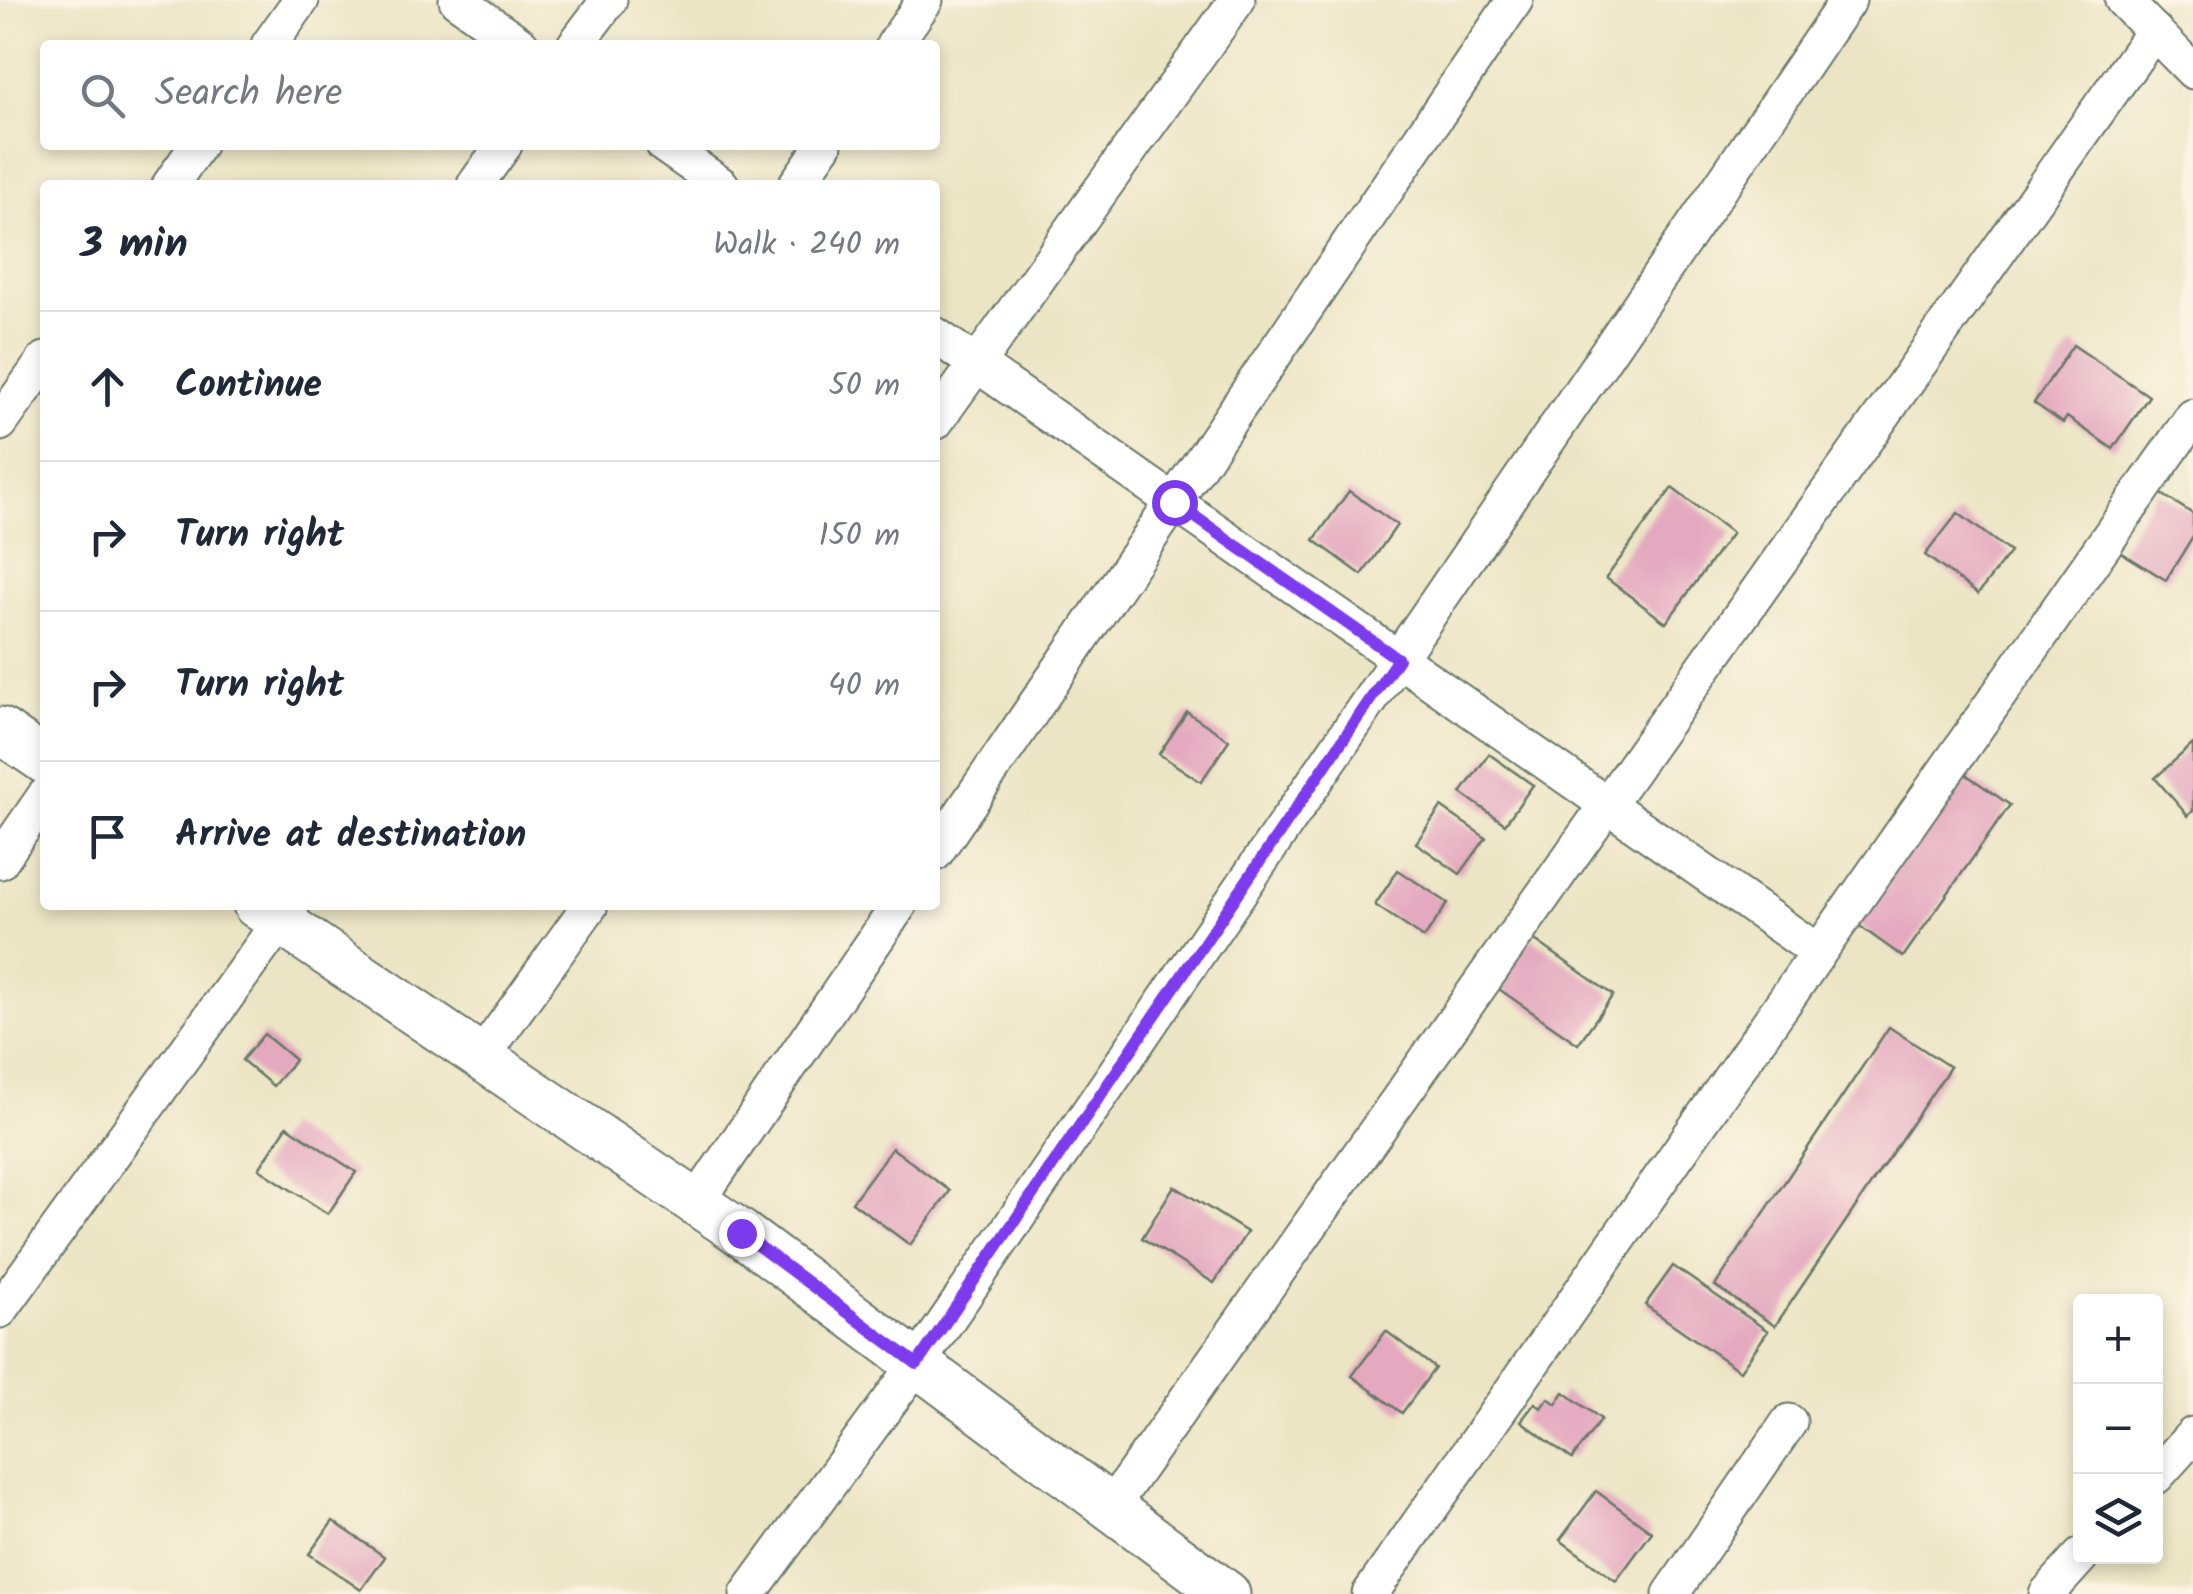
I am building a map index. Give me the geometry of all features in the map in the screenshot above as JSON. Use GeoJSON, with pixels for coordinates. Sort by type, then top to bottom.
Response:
{"type":"FeatureCollection","features":[{"type":"Feature","properties":{"kind":"street"},"geometry":{"type":"LineString","coordinates":[[273,40],[301,0]]}},
{"type":"Feature","properties":{"kind":"street"},"geometry":{"type":"LineString","coordinates":[[457,0],[514,40]]}},
{"type":"Feature","properties":{"kind":"street"},"geometry":{"type":"LineString","coordinates":[[579,40],[609,0]]}},
{"type":"Feature","properties":{"kind":"street"},"geometry":{"type":"LineString","coordinates":[[897,40],[925,0]]}},
{"type":"Feature","properties":{"kind":"street"},"geometry":{"type":"LineString","coordinates":[[940,415],[1237,0]]}},
{"type":"Feature","properties":{"kind":"street"},"geometry":{"type":"LineString","coordinates":[[940,845],[1516,0]]}},
{"type":"Feature","properties":{"kind":"street"},"geometry":{"type":"LineString","coordinates":[[748,1594],[917,1364],[1848,0]]}},
{"type":"Feature","properties":{"kind":"street"},"geometry":{"type":"LineString","coordinates":[[2123,0],[2193,72]]}},
{"type":"Feature","properties":{"kind":"street"},"geometry":{"type":"LineString","coordinates":[[1110,1508],[2154,31]]}},
{"type":"Feature","properties":{"kind":"street"},"geometry":{"type":"LineString","coordinates":[[174,180],[194,150]]}},
{"type":"Feature","properties":{"kind":"street"},"geometry":{"type":"LineString","coordinates":[[480,180],[500,150]]}},
{"type":"Feature","properties":{"kind":"street"},"geometry":{"type":"LineString","coordinates":[[671,150],[714,180]]}},
{"type":"Feature","properties":{"kind":"street"},"geometry":{"type":"LineString","coordinates":[[800,180],[820,150]]}},
{"type":"Feature","properties":{"kind":"street"},"geometry":{"type":"LineString","coordinates":[[940,338],[1818,952]]}},
{"type":"Feature","properties":{"kind":"street"},"geometry":{"type":"LineString","coordinates":[[0,423],[40,367]]}},
{"type":"Feature","properties":{"kind":"street"},"geometry":{"type":"LineString","coordinates":[[1370,1594],[2193,418]]}},
{"type":"Feature","properties":{"kind":"street"},"geometry":{"type":"LineString","coordinates":[[0,730],[40,758]]}},
{"type":"Feature","properties":{"kind":"street"},"geometry":{"type":"LineString","coordinates":[[0,861],[40,803]]}},
{"type":"Feature","properties":{"kind":"street"},"geometry":{"type":"LineString","coordinates":[[482,1058],[586,910]]}},
{"type":"Feature","properties":{"kind":"street"},"geometry":{"type":"LineString","coordinates":[[696,1203],[896,910]]}},
{"type":"Feature","properties":{"kind":"street"},"geometry":{"type":"LineString","coordinates":[[0,1310],[276,911],[482,1058],[696,1203],[1226,1594]]}},
{"type":"Feature","properties":{"kind":"street"},"geometry":{"type":"LineString","coordinates":[[1671,1594],[1789,1422]]}},
{"type":"Feature","properties":{"kind":"street"},"geometry":{"type":"LineString","coordinates":[[2158,1474],[2193,1436]]}},
{"type":"Feature","properties":{"kind":"street"},"geometry":{"type":"LineString","coordinates":[[2047,1594],[2074,1564]]}},
{"type":"Feature","properties":{"kind":"building"},"geometry":{"type":"Polygon","coordinates":[[[2073,345],[2149,396],[2113,449],[2067,417],[2063,423],[2034,403],[2073,345]]]}},
{"type":"Feature","properties":{"kind":"building"},"geometry":{"type":"Polygon","coordinates":[[[1672,488],[1732,533],[1666,623],[1606,578],[1672,488]]]}},
{"type":"Feature","properties":{"kind":"building"},"geometry":{"type":"Polygon","coordinates":[[[1349,491],[1397,525],[1362,575],[1314,540],[1349,491]]]}},
{"type":"Feature","properties":{"kind":"building"},"geometry":{"type":"Polygon","coordinates":[[[2157,491],[2193,514],[2193,536],[2166,580],[2119,551],[2157,491]]]}},
{"type":"Feature","properties":{"kind":"building"},"geometry":{"type":"Polygon","coordinates":[[[1958,513],[2010,552],[1978,594],[1925,555],[1958,513]]]}},
{"type":"Feature","properties":{"kind":"building"},"geometry":{"type":"Polygon","coordinates":[[[1187,712],[1229,740],[1201,782],[1159,754],[1187,712]]]}},
{"type":"Feature","properties":{"kind":"building"},"geometry":{"type":"Polygon","coordinates":[[[2193,744],[2193,811],[2188,816],[2155,778],[2193,744]]]}},
{"type":"Feature","properties":{"kind":"building"},"geometry":{"type":"Polygon","coordinates":[[[1489,754],[1533,785],[1505,824],[1461,793],[1489,754]]]}},
{"type":"Feature","properties":{"kind":"building"},"geometry":{"type":"Polygon","coordinates":[[[1961,771],[2010,805],[1903,957],[1854,922],[1961,771]]]}},
{"type":"Feature","properties":{"kind":"building"},"geometry":{"type":"Polygon","coordinates":[[[1441,807],[1486,838],[1460,874],[1416,843],[1441,807]]]}},
{"type":"Feature","properties":{"kind":"building"},"geometry":{"type":"Polygon","coordinates":[[[1398,870],[1448,903],[1424,938],[1375,905],[1398,870]]]}},
{"type":"Feature","properties":{"kind":"building"},"geometry":{"type":"Polygon","coordinates":[[[1532,938],[1613,995],[1578,1044],[1496,987],[1532,938]]]}},
{"type":"Feature","properties":{"kind":"building"},"geometry":{"type":"Polygon","coordinates":[[[1889,1027],[1950,1067],[1775,1326],[1715,1286],[1889,1027]]]}},
{"type":"Feature","properties":{"kind":"building"},"geometry":{"type":"Polygon","coordinates":[[[264,1034],[295,1060],[273,1086],[242,1060],[264,1034]]]}},
{"type":"Feature","properties":{"kind":"building"},"geometry":{"type":"Polygon","coordinates":[[[287,1126],[356,1172],[328,1214],[259,1169],[287,1126]]]}},
{"type":"Feature","properties":{"kind":"building"},"geometry":{"type":"Polygon","coordinates":[[[892,1148],[950,1191],[910,1245],[852,1202],[892,1148]]]}},
{"type":"Feature","properties":{"kind":"building"},"geometry":{"type":"Polygon","coordinates":[[[1174,1186],[1247,1232],[1214,1283],[1142,1238],[1174,1186]]]}},
{"type":"Feature","properties":{"kind":"building"},"geometry":{"type":"Polygon","coordinates":[[[1673,1266],[1768,1331],[1740,1371],[1645,1305],[1673,1266]]]}},
{"type":"Feature","properties":{"kind":"building"},"geometry":{"type":"Polygon","coordinates":[[[1386,1331],[1435,1368],[1402,1413],[1352,1376],[1386,1331]]]}},
{"type":"Feature","properties":{"kind":"building"},"geometry":{"type":"Polygon","coordinates":[[[1564,1392],[1601,1419],[1572,1459],[1521,1421],[1535,1403],[1541,1408],[1548,1398],[1556,1404],[1564,1392]]]}},
{"type":"Feature","properties":{"kind":"building"},"geometry":{"type":"Polygon","coordinates":[[[1596,1491],[1652,1532],[1616,1581],[1560,1540],[1596,1491]]]}},
{"type":"Feature","properties":{"kind":"building"},"geometry":{"type":"Polygon","coordinates":[[[333,1521],[385,1557],[361,1590],[309,1554],[333,1521]]]}},
{"type":"Feature","properties":{"kind":"route"},"geometry":{"type":"LineString","coordinates":[[741,1233],[917,1364],[1398,659],[1174,502]]}}]}
